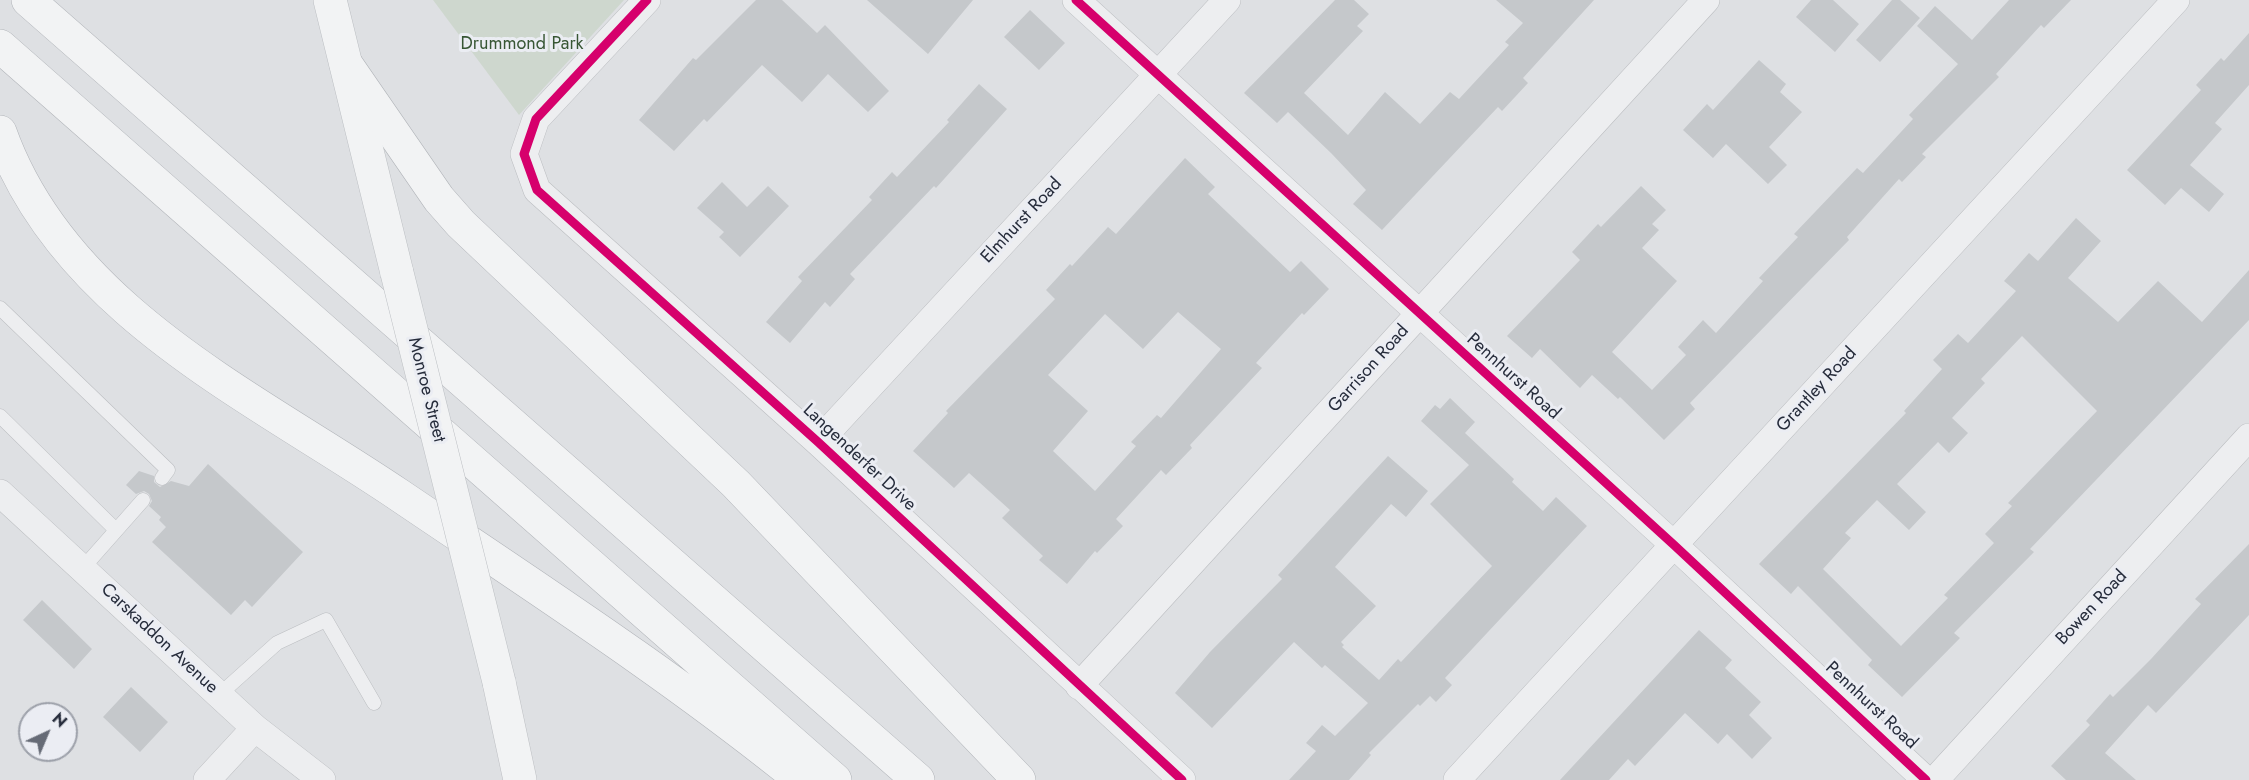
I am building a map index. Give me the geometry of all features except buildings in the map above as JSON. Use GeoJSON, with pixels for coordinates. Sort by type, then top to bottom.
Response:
{"type":"FeatureCollection","features":[{"type":"Feature","properties":{"kind":"main road"},"geometry":{"type":"LineString","coordinates":[[28,0],[918,780]]}},
{"type":"Feature","properties":{"kind":"main road","name":"Monroe Street"},"geometry":{"type":"LineString","coordinates":[[330,0],[499,682],[520,780]]}},
{"type":"Feature","properties":{"kind":"main road"},"geometry":{"type":"LineString","coordinates":[[0,46],[835,780]]}},
{"type":"Feature","properties":{"kind":"main road"},"geometry":{"type":"LineString","coordinates":[[346,64],[439,199],[461,224],[736,484],[1019,780]]}},
{"type":"Feature","properties":{"kind":"main road"},"geometry":{"type":"LineString","coordinates":[[2,138],[22,184],[51,229],[125,309],[164,341],[397,494],[730,723],[801,780]]}},
{"type":"Feature","properties":{"kind":"street","name":"Langenderfer Drive"},"geometry":{"type":"LineString","coordinates":[[647,0],[536,119],[524,154],[537,190],[818,442],[1182,780]]}},
{"type":"Feature","properties":{"kind":"street","name":"Pennhurst Road"},"geometry":{"type":"LineString","coordinates":[[1076,0],[1674,545],[1926,780]]}},
{"type":"Feature","properties":{"kind":"street","name":"Elmhurst Road"},"geometry":{"type":"LineString","coordinates":[[818,442],[1227,0]]}},
{"type":"Feature","properties":{"kind":"street","name":"Garrison Road"},"geometry":{"type":"LineString","coordinates":[[1079,686],[1706,0]]}},
{"type":"Feature","properties":{"kind":"street","name":"Grantley Road"},"geometry":{"type":"LineString","coordinates":[[1457,780],[2176,0]]}},
{"type":"Feature","properties":{"kind":"street","name":"Bowen Road"},"geometry":{"type":"LineString","coordinates":[[1935,780],[2249,437]]}},
{"type":"Feature","properties":{"kind":"street","name":"Carskaddon Avenue"},"geometry":{"type":"LineString","coordinates":[[0,493],[255,728],[292,759],[322,780]]}},
{"type":"Feature","properties":{"kind":"street"},"geometry":{"type":"LineString","coordinates":[[207,780],[255,728]]}},
{"type":"Feature","properties":{"kind":"lane"},"geometry":{"type":"LineString","coordinates":[[0,308],[168,470],[162,478]]}},
{"type":"Feature","properties":{"kind":"lane"},"geometry":{"type":"LineString","coordinates":[[0,416],[116,530]]}},
{"type":"Feature","properties":{"kind":"lane"},"geometry":{"type":"LineString","coordinates":[[82,569],[143,500]]}},
{"type":"Feature","properties":{"kind":"lane"},"geometry":{"type":"LineString","coordinates":[[219,695],[277,643],[326,620],[375,703]]}},
{"type":"Feature","properties":{"kind":"green space","name":"Drummond Park"},"geometry":{"type":"Polygon","coordinates":[[[433,0],[624,0],[519,115],[433,0]]]}},
{"type":"Feature","properties":{"kind":"cycle path"},"geometry":{"type":"LineString","coordinates":[[647,0],[536,119],[524,154],[537,190],[818,442],[1182,780]]}},
{"type":"Feature","properties":{"kind":"cycle path"},"geometry":{"type":"LineString","coordinates":[[1076,0],[1674,545],[1926,780]]}}]}
